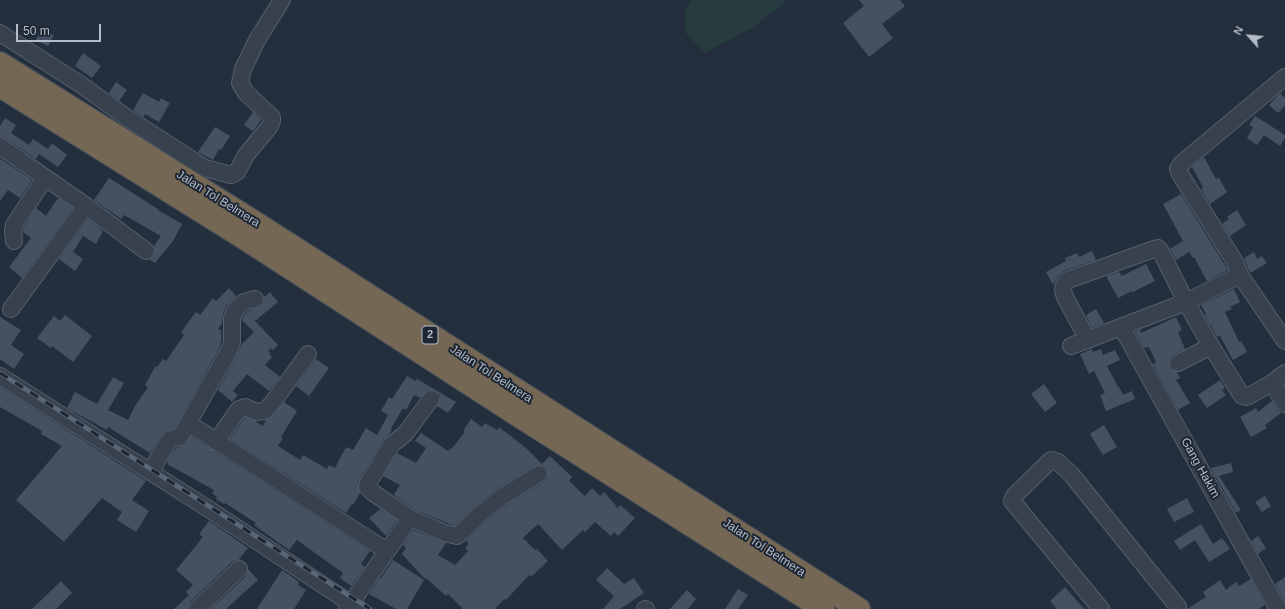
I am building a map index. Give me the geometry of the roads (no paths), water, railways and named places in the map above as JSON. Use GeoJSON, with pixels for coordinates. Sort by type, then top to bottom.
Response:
{"type":"FeatureCollection","features":[{"type":"Feature","properties":{"kind":"highway","name":"Jalan Tol Belmera"},"geometry":{"type":"LineString","coordinates":[[0,63],[253,222],[859,609]]}},
{"type":"Feature","properties":{"kind":"highway","name":"Jalan Tol Belmera"},"geometry":{"type":"LineString","coordinates":[[0,86],[239,235],[823,609]]}},
{"type":"Feature","properties":{"kind":"street"},"geometry":{"type":"LineString","coordinates":[[0,33],[80,84],[126,117],[205,168],[231,174],[237,172],[246,155],[270,126],[272,121],[272,117],[246,93],[240,83],[243,69],[257,40],[282,0]]}},
{"type":"Feature","properties":{"kind":"street"},"geometry":{"type":"LineString","coordinates":[[1285,77],[1181,164],[1178,169],[1235,262],[1240,275],[1285,341]]}},
{"type":"Feature","properties":{"kind":"street"},"geometry":{"type":"LineString","coordinates":[[0,146],[86,206],[146,251]]}},
{"type":"Feature","properties":{"kind":"street"},"geometry":{"type":"LineString","coordinates":[[14,241],[14,225],[45,178]]}},
{"type":"Feature","properties":{"kind":"street"},"geometry":{"type":"LineString","coordinates":[[11,309],[86,206]]}},
{"type":"Feature","properties":{"kind":"street"},"geometry":{"type":"LineString","coordinates":[[1088,340],[1063,291],[1064,284],[1068,280],[1158,248],[1186,302],[1242,396],[1247,397],[1272,383],[1285,373]]}},
{"type":"Feature","properties":{"kind":"street"},"geometry":{"type":"LineString","coordinates":[[1071,346],[1122,328],[1186,302],[1240,275]]}},
{"type":"Feature","properties":{"kind":"street"},"geometry":{"type":"LineString","coordinates":[[152,473],[157,460],[168,442],[172,438],[180,437],[232,342],[232,318],[236,309],[244,302],[255,299]]}},
{"type":"Feature","properties":{"kind":"street","name":"Gang Hakim"},"geometry":{"type":"LineString","coordinates":[[1122,328],[1278,609]]}},
{"type":"Feature","properties":{"kind":"street"},"geometry":{"type":"LineString","coordinates":[[1178,363],[1211,346]]}},
{"type":"Feature","properties":{"kind":"street"},"geometry":{"type":"LineString","coordinates":[[216,442],[239,409],[245,407],[256,412],[265,411],[308,354]]}},
{"type":"Feature","properties":{"kind":"street"},"geometry":{"type":"LineString","coordinates":[[0,376],[152,473],[352,607],[387,551],[410,518]]}},
{"type":"Feature","properties":{"kind":"street"},"geometry":{"type":"LineString","coordinates":[[1272,383],[1285,404]]}},
{"type":"Feature","properties":{"kind":"street"},"geometry":{"type":"LineString","coordinates":[[431,399],[405,434],[394,442],[368,484],[368,487],[372,492],[410,518],[445,533],[457,536],[481,513],[503,496],[539,474]]}},
{"type":"Feature","properties":{"kind":"street"},"geometry":{"type":"LineString","coordinates":[[188,423],[387,551]]}},
{"type":"Feature","properties":{"kind":"street"},"geometry":{"type":"LineString","coordinates":[[1101,609],[1012,501],[1014,496],[1052,460],[1058,462],[1071,474],[1178,607]]}},
{"type":"Feature","properties":{"kind":"street"},"geometry":{"type":"LineString","coordinates":[[196,609],[239,569]]}},
{"type":"Feature","properties":{"kind":"railway"},"geometry":{"type":"LineString","coordinates":[[0,373],[370,609]]}}]}
